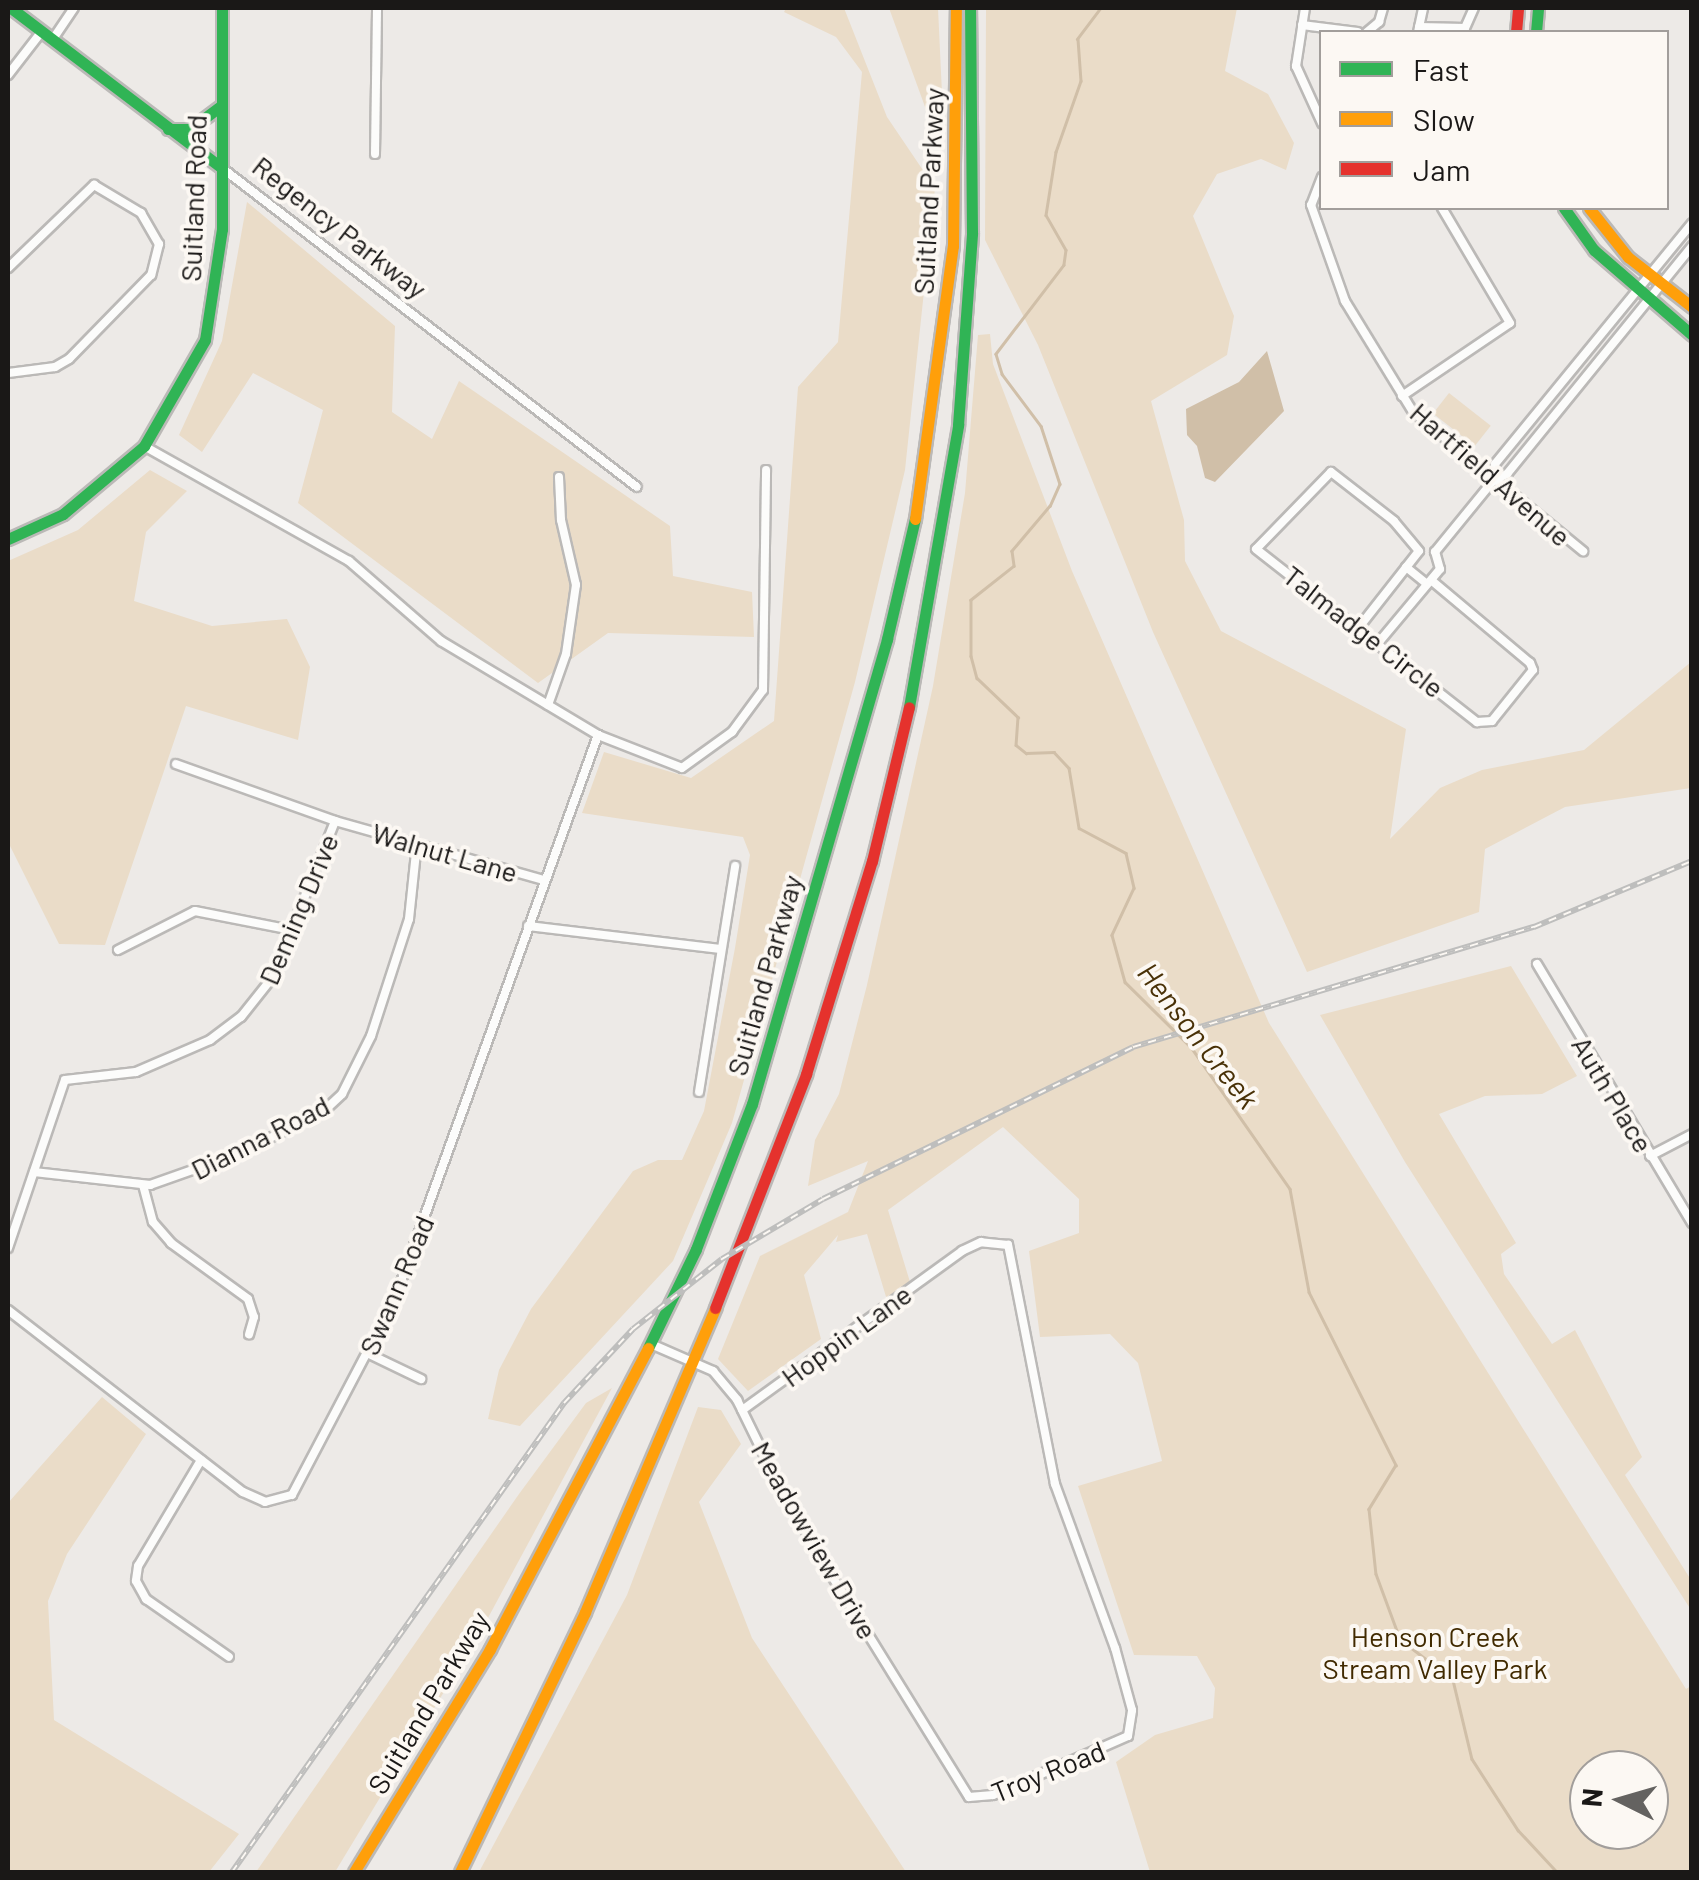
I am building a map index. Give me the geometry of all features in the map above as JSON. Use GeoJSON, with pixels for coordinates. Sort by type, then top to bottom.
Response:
{"type":"FeatureCollection","features":[{"type":"Feature","properties":{"kind":"main road","name":"Regency Parkway"},"geometry":{"type":"LineString","coordinates":[[11,8],[222,168]]}},
{"type":"Feature","properties":{"kind":"main road","name":"Suitland Road"},"geometry":{"type":"LineString","coordinates":[[8,539],[63,514],[144,446],[204,340],[216,290],[222,168],[222,8]]}},
{"type":"Feature","properties":{"kind":"main road","name":"Suitland Parkway"},"geometry":{"type":"LineString","coordinates":[[354,1872],[522,1592],[651,1344],[752,1104],[906,560],[936,404],[952,271],[956,8]]}},
{"type":"Feature","properties":{"kind":"main road","name":"Suitland Parkway"},"geometry":{"type":"LineString","coordinates":[[460,1872],[570,1644],[693,1363],[827,1011],[886,810],[922,654],[950,491],[968,318],[970,8]]}},
{"type":"Feature","properties":{"kind":"main road"},"geometry":{"type":"LineString","coordinates":[[168,129],[190,129],[222,106]]}},
{"type":"Feature","properties":{"kind":"main road"},"geometry":{"type":"LineString","coordinates":[[1565,210],[1594,250],[1692,335]]}},
{"type":"Feature","properties":{"kind":"main road"},"geometry":{"type":"LineString","coordinates":[[1591,210],[1649,275],[1692,307]]}},
{"type":"Feature","properties":{"kind":"street"},"geometry":{"type":"LineString","coordinates":[[8,75],[74,8]]}},
{"type":"Feature","properties":{"kind":"street"},"geometry":{"type":"LineString","coordinates":[[375,154],[372,54],[378,8]]}},
{"type":"Feature","properties":{"kind":"street"},"geometry":{"type":"LineString","coordinates":[[1304,8],[1296,66],[1319,106]]}},
{"type":"Feature","properties":{"kind":"street"},"geometry":{"type":"LineString","coordinates":[[1370,30],[1380,22],[1382,8]]}},
{"type":"Feature","properties":{"kind":"street"},"geometry":{"type":"LineString","coordinates":[[1422,8],[1418,30],[1465,28],[1474,8]]}},
{"type":"Feature","properties":{"kind":"street"},"geometry":{"type":"LineString","coordinates":[[1302,26],[1339,30]]}},
{"type":"Feature","properties":{"kind":"street","name":"Regency Parkway"},"geometry":{"type":"LineString","coordinates":[[222,168],[637,487]]}},
{"type":"Feature","properties":{"kind":"street"},"geometry":{"type":"LineString","coordinates":[[8,268],[94,185],[141,213],[159,244],[151,275],[69,359],[56,368],[8,373]]}},
{"type":"Feature","properties":{"kind":"street","name":"Hartfield Avenue"},"geometry":{"type":"LineString","coordinates":[[1319,185],[1311,205],[1345,301],[1402,396],[1493,481],[1583,551]]}},
{"type":"Feature","properties":{"kind":"street"},"geometry":{"type":"LineString","coordinates":[[1402,396],[1510,324],[1443,210]]}},
{"type":"Feature","properties":{"kind":"street"},"geometry":{"type":"LineString","coordinates":[[1493,481],[1495,464],[1692,223]]}},
{"type":"Feature","properties":{"kind":"street"},"geometry":{"type":"LineString","coordinates":[[1435,552],[1493,481],[1507,474],[1692,246]]}},
{"type":"Feature","properties":{"kind":"street"},"geometry":{"type":"LineString","coordinates":[[1545,405],[1556,412]]}},
{"type":"Feature","properties":{"kind":"street"},"geometry":{"type":"LineString","coordinates":[[144,446],[350,561],[440,641],[598,735],[682,768],[746,718],[766,669],[766,470]]}},
{"type":"Feature","properties":{"kind":"street","name":"Talmadge Circle"},"geometry":{"type":"LineString","coordinates":[[1419,552],[1394,521],[1331,472],[1256,550],[1360,626],[1477,722],[1492,721],[1533,670],[1530,662],[1429,582]]}},
{"type":"Feature","properties":{"kind":"street"},"geometry":{"type":"LineString","coordinates":[[548,705],[566,654],[576,584],[559,477]]}},
{"type":"Feature","properties":{"kind":"street"},"geometry":{"type":"LineString","coordinates":[[1360,626],[1419,552],[1435,552]]}},
{"type":"Feature","properties":{"kind":"street"},"geometry":{"type":"LineString","coordinates":[[1379,642],[1440,569],[1435,552]]}},
{"type":"Feature","properties":{"kind":"street"},"geometry":{"type":"LineString","coordinates":[[1406,568],[1429,582]]}},
{"type":"Feature","properties":{"kind":"street","name":"Swann Road"},"geometry":{"type":"LineString","coordinates":[[8,1310],[254,1498],[287,1499],[369,1354],[422,1228],[598,735]]}},
{"type":"Feature","properties":{"kind":"street","name":"Walnut Lane"},"geometry":{"type":"LineString","coordinates":[[176,764],[335,821],[544,880]]}},
{"type":"Feature","properties":{"kind":"street","name":"Deming Drive"},"geometry":{"type":"LineString","coordinates":[[34,1172],[67,1078],[122,1076],[226,1030],[260,997],[292,930],[335,821]]}},
{"type":"Feature","properties":{"kind":"street","name":"Dianna Road"},"geometry":{"type":"LineString","coordinates":[[34,1172],[143,1185],[243,1152],[342,1094],[371,1036],[405,932],[417,843]]}},
{"type":"Feature","properties":{"kind":"street"},"geometry":{"type":"LineString","coordinates":[[699,1092],[735,866]]}},
{"type":"Feature","properties":{"kind":"street"},"geometry":{"type":"LineString","coordinates":[[118,950],[195,910],[292,930]]}},
{"type":"Feature","properties":{"kind":"street","name":"Walnut Lane"},"geometry":{"type":"LineString","coordinates":[[528,926],[721,949]]}},
{"type":"Feature","properties":{"kind":"street","name":"Auth Place"},"geometry":{"type":"LineString","coordinates":[[1537,964],[1692,1223]]}},
{"type":"Feature","properties":{"kind":"street"},"geometry":{"type":"LineString","coordinates":[[1650,1156],[1692,1134]]}},
{"type":"Feature","properties":{"kind":"street"},"geometry":{"type":"LineString","coordinates":[[8,1248],[34,1172]]}},
{"type":"Feature","properties":{"kind":"street"},"geometry":{"type":"LineString","coordinates":[[143,1185],[153,1222],[171,1243],[248,1299],[254,1317],[249,1334]]}},
{"type":"Feature","properties":{"kind":"street","name":"Hoppin Lane"},"geometry":{"type":"LineString","coordinates":[[742,1410],[949,1260],[981,1242],[1004,1242],[1012,1251],[1055,1484],[1116,1648]]}},
{"type":"Feature","properties":{"kind":"street","name":"Meadowview Drive"},"geometry":{"type":"LineString","coordinates":[[651,1344],[718,1376],[742,1410],[850,1607],[950,1769]]}},
{"type":"Feature","properties":{"kind":"street"},"geometry":{"type":"LineString","coordinates":[[369,1354],[421,1379]]}},
{"type":"Feature","properties":{"kind":"street"},"geometry":{"type":"LineString","coordinates":[[200,1460],[138,1566],[136,1582],[146,1599],[229,1657]]}},
{"type":"Feature","properties":{"kind":"street","name":"Troy Road"},"geometry":{"type":"LineString","coordinates":[[950,1769],[965,1794],[983,1798],[1128,1736],[1132,1710],[1116,1648]]}},
{"type":"Feature","properties":{"kind":"green space"},"geometry":{"type":"Polygon","coordinates":[[[786,8],[844,8],[887,117],[935,188],[905,470],[855,682],[732,1123],[673,1261],[520,1426],[488,1419],[499,1370],[531,1309],[633,1171],[658,1160],[682,1160],[704,1111],[735,948],[750,855],[743,837],[582,813],[604,752],[691,778],[774,721],[798,387],[838,342],[862,72],[836,37],[784,12],[786,8]]]}},
{"type":"Feature","properties":{"kind":"green space"},"geometry":{"type":"Polygon","coordinates":[[[889,8],[938,8],[943,115],[928,115],[889,8]]]}},
{"type":"Feature","properties":{"kind":"green space"},"geometry":{"type":"Polygon","coordinates":[[[986,8],[1237,8],[1225,71],[1268,94],[1294,143],[1286,170],[1261,159],[1217,174],[1193,216],[1234,316],[1227,355],[1151,401],[1184,520],[1185,561],[1221,631],[1406,729],[1390,839],[1440,788],[1482,770],[1584,750],[1691,662],[1691,788],[1565,807],[1485,849],[1479,912],[1307,972],[1153,632],[1038,345],[985,240],[986,8]]]}},
{"type":"Feature","properties":{"kind":"green space"},"geometry":{"type":"Polygon","coordinates":[[[247,202],[395,326],[392,412],[432,439],[459,381],[670,526],[673,576],[752,592],[754,637],[608,633],[538,683],[298,503],[323,410],[253,373],[202,452],[179,435],[222,341],[247,202]]]}},
{"type":"Feature","properties":{"kind":"green space","name":"Henson Creek Stream Valley Park"},"geometry":{"type":"Polygon","coordinates":[[[990,334],[993,364],[1072,571],[1269,1023],[1686,1689],[1691,1686],[1691,1872],[1150,1872],[1116,1762],[1155,1735],[1213,1718],[1215,1688],[1197,1656],[1134,1655],[1078,1486],[1162,1461],[1138,1363],[1110,1334],[1040,1337],[1029,1251],[1079,1233],[1079,1199],[1003,1127],[888,1210],[910,1282],[887,1300],[867,1234],[836,1242],[838,1235],[804,1275],[821,1339],[748,1391],[718,1359],[760,1256],[848,1212],[868,1161],[808,1186],[815,1140],[839,1094],[867,985],[933,686],[965,493],[978,335],[990,334]]]}},
{"type":"Feature","properties":{"kind":"green space"},"geometry":{"type":"Polygon","coordinates":[[[1449,393],[1491,426],[1475,446],[1433,413],[1449,393]]]}},
{"type":"Feature","properties":{"kind":"green space"},"geometry":{"type":"Polygon","coordinates":[[[150,470],[187,491],[146,532],[134,601],[212,626],[287,619],[310,667],[298,740],[186,706],[105,945],[59,944],[8,842],[8,561],[78,530],[150,470]]]}},
{"type":"Feature","properties":{"kind":"green space"},"geometry":{"type":"Polygon","coordinates":[[[1511,966],[1577,1076],[1542,1094],[1485,1096],[1439,1114],[1516,1243],[1501,1254],[1504,1274],[1552,1344],[1575,1330],[1642,1457],[1625,1475],[1691,1580],[1691,1610],[1405,1162],[1320,1015],[1511,966]]]}},
{"type":"Feature","properties":{"kind":"green space"},"geometry":{"type":"Polygon","coordinates":[[[612,1388],[482,1629],[335,1872],[256,1872],[519,1494],[586,1403],[612,1388]]]}},
{"type":"Feature","properties":{"kind":"green space"},"geometry":{"type":"Polygon","coordinates":[[[102,1397],[146,1434],[67,1554],[48,1601],[54,1720],[239,1834],[209,1872],[8,1872],[8,1503],[102,1397]]]}},
{"type":"Feature","properties":{"kind":"green space"},"geometry":{"type":"Polygon","coordinates":[[[698,1407],[721,1410],[741,1444],[699,1502],[752,1638],[906,1872],[479,1872],[627,1595],[698,1407]]]}},
{"type":"Feature","properties":{"kind":"shaded area"},"geometry":{"type":"Polygon","coordinates":[[[1267,351],[1284,411],[1215,482],[1205,478],[1197,446],[1187,435],[1186,409],[1239,382],[1267,351]]]}},
{"type":"Feature","properties":{"kind":"waterway","name":"Henson Creek"},"geometry":{"type":"LineString","coordinates":[[1101,8],[1078,39],[1081,81],[1056,152],[1046,215],[1066,250],[1064,265],[996,354],[1002,374],[1041,426],[1060,484],[1050,506],[1012,551],[1014,566],[971,600],[971,656],[977,678],[1018,717],[1016,745],[1026,753],[1054,752],[1069,768],[1079,828],[1126,853],[1134,888],[1112,935],[1125,982],[1191,1047],[1290,1189],[1309,1292],[1396,1465],[1369,1509],[1376,1574],[1400,1639],[1453,1680],[1472,1759],[1518,1830],[1557,1872]]}},
{"type":"Feature","properties":{"kind":"railway"},"geometry":{"type":"LineString","coordinates":[[232,1872],[564,1403],[633,1329],[722,1259],[823,1199],[1133,1047],[1534,927],[1692,861]]}},
{"type":"Feature","properties":{"kind":"traffic: fast"},"geometry":{"type":"LineString","coordinates":[[11,8],[222,168]]}},
{"type":"Feature","properties":{"kind":"traffic: fast"},"geometry":{"type":"LineString","coordinates":[[8,539],[63,514],[144,446],[205,340],[222,229],[222,8]]}},
{"type":"Feature","properties":{"kind":"traffic: fast"},"geometry":{"type":"LineString","coordinates":[[909,707],[958,425],[972,233],[970,8]]}},
{"type":"Feature","properties":{"kind":"traffic: fast"},"geometry":{"type":"LineString","coordinates":[[1536,30],[1538,8]]}},
{"type":"Feature","properties":{"kind":"traffic: fast"},"geometry":{"type":"LineString","coordinates":[[168,129],[190,129],[221,106]]}},
{"type":"Feature","properties":{"kind":"traffic: fast"},"geometry":{"type":"LineString","coordinates":[[1565,210],[1594,250],[1692,335]]}},
{"type":"Feature","properties":{"kind":"traffic: fast"},"geometry":{"type":"LineString","coordinates":[[648,1348],[696,1249],[752,1104],[887,639],[915,519]]}},
{"type":"Feature","properties":{"kind":"traffic: slow"},"geometry":{"type":"LineString","coordinates":[[915,519],[953,246],[956,8]]}},
{"type":"Feature","properties":{"kind":"traffic: slow"},"geometry":{"type":"LineString","coordinates":[[1591,210],[1628,257],[1692,307]]}},
{"type":"Feature","properties":{"kind":"traffic: slow"},"geometry":{"type":"LineString","coordinates":[[460,1872],[585,1612],[715,1308]]}},
{"type":"Feature","properties":{"kind":"traffic: slow"},"geometry":{"type":"LineString","coordinates":[[354,1872],[490,1649],[648,1348]]}},
{"type":"Feature","properties":{"kind":"traffic: jam"},"geometry":{"type":"LineString","coordinates":[[1516,30],[1518,8]]}},
{"type":"Feature","properties":{"kind":"traffic: jam"},"geometry":{"type":"LineString","coordinates":[[715,1308],[806,1074],[872,861],[909,707]]}}]}
